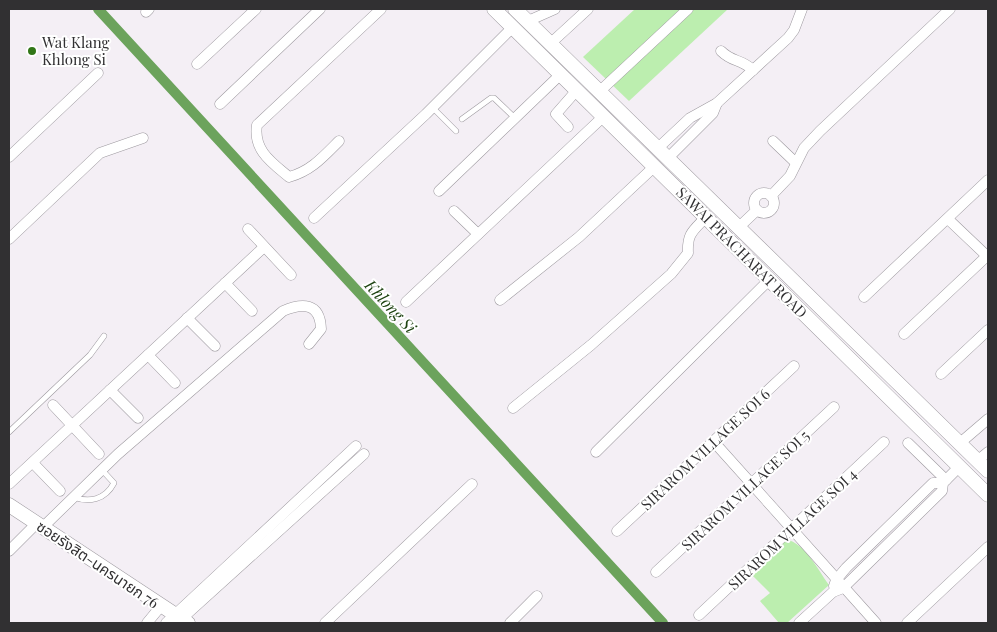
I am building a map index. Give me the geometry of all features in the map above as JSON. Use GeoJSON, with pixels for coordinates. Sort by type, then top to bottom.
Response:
{"type":"FeatureCollection","features":[{"type":"Feature","properties":{"kind":"main road","name":"SAWAI PRACHARAT ROAD"},"geometry":{"type":"LineString","coordinates":[[494,9],[707,216],[769,280],[988,495]]}},
{"type":"Feature","properties":{"kind":"main road","name":"SAWAI PRACHARAT ROAD"},"geometry":{"type":"LineString","coordinates":[[515,9],[960,444],[983,456],[988,471]]}},
{"type":"Feature","properties":{"kind":"main road"},"geometry":{"type":"LineString","coordinates":[[872,381],[883,368]]}},
{"type":"Feature","properties":{"kind":"main road","name":"ซอยรังสิต-นครนายก 76"},"geometry":{"type":"LineString","coordinates":[[9,505],[161,606],[177,621]]}},
{"type":"Feature","properties":{"kind":"street"},"geometry":{"type":"LineString","coordinates":[[196,64],[256,9]]}},
{"type":"Feature","properties":{"kind":"street"},"geometry":{"type":"LineString","coordinates":[[220,104],[320,9]]}},
{"type":"Feature","properties":{"kind":"street"},"geometry":{"type":"LineString","coordinates":[[339,141],[316,164],[303,173],[289,177],[258,147],[255,137],[257,125],[381,9]]}},
{"type":"Feature","properties":{"kind":"street"},"geometry":{"type":"LineString","coordinates":[[528,21],[555,9]]}},
{"type":"Feature","properties":{"kind":"street"},"geometry":{"type":"LineString","coordinates":[[551,43],[588,9]]}},
{"type":"Feature","properties":{"kind":"street"},"geometry":{"type":"LineString","coordinates":[[600,91],[688,9]]}},
{"type":"Feature","properties":{"kind":"street"},"geometry":{"type":"LineString","coordinates":[[663,153],[690,118],[717,102],[788,38],[794,30],[802,9]]}},
{"type":"Feature","properties":{"kind":"street"},"geometry":{"type":"LineString","coordinates":[[739,226],[757,210],[764,213],[771,210],[774,203],[771,196],[790,176],[804,148],[950,9]]}},
{"type":"Feature","properties":{"kind":"street"},"geometry":{"type":"LineString","coordinates":[[314,218],[432,107],[513,27]]}},
{"type":"Feature","properties":{"kind":"street"},"geometry":{"type":"LineString","coordinates":[[721,52],[733,61],[744,62],[753,70]]}},
{"type":"Feature","properties":{"kind":"street"},"geometry":{"type":"LineString","coordinates":[[9,157],[98,74]]}},
{"type":"Feature","properties":{"kind":"street"},"geometry":{"type":"LineString","coordinates":[[439,191],[561,74]]}},
{"type":"Feature","properties":{"kind":"street"},"geometry":{"type":"LineString","coordinates":[[568,127],[556,114],[577,90]]}},
{"type":"Feature","properties":{"kind":"street"},"geometry":{"type":"LineString","coordinates":[[406,302],[604,116]]}},
{"type":"Feature","properties":{"kind":"street"},"geometry":{"type":"LineString","coordinates":[[9,239],[100,153],[143,138]]}},
{"type":"Feature","properties":{"kind":"street"},"geometry":{"type":"LineString","coordinates":[[773,141],[796,162]]}},
{"type":"Feature","properties":{"kind":"street"},"geometry":{"type":"LineString","coordinates":[[500,300],[579,237],[655,166]]}},
{"type":"Feature","properties":{"kind":"street"},"geometry":{"type":"LineString","coordinates":[[864,297],[988,180]]}},
{"type":"Feature","properties":{"kind":"street"},"geometry":{"type":"LineString","coordinates":[[454,211],[478,234]]}},
{"type":"Feature","properties":{"kind":"street"},"geometry":{"type":"LineString","coordinates":[[514,408],[591,345],[678,268],[688,253],[690,234],[707,216]]}},
{"type":"Feature","properties":{"kind":"street"},"geometry":{"type":"LineString","coordinates":[[904,334],[988,256],[948,219]]}},
{"type":"Feature","properties":{"kind":"street"},"geometry":{"type":"LineString","coordinates":[[248,229],[291,275]]}},
{"type":"Feature","properties":{"kind":"street"},"geometry":{"type":"LineString","coordinates":[[9,484],[264,246]]}},
{"type":"Feature","properties":{"kind":"street"},"geometry":{"type":"LineString","coordinates":[[596,452],[769,280]]}},
{"type":"Feature","properties":{"kind":"street"},"geometry":{"type":"LineString","coordinates":[[225,283],[252,311]]}},
{"type":"Feature","properties":{"kind":"street"},"geometry":{"type":"LineString","coordinates":[[9,551],[282,312],[304,305],[315,311],[320,318],[321,329],[310,344]]}},
{"type":"Feature","properties":{"kind":"street"},"geometry":{"type":"LineString","coordinates":[[187,318],[215,346]]}},
{"type":"Feature","properties":{"kind":"street"},"geometry":{"type":"LineString","coordinates":[[941,374],[988,330]]}},
{"type":"Feature","properties":{"kind":"street"},"geometry":{"type":"LineString","coordinates":[[148,354],[175,383]]}},
{"type":"Feature","properties":{"kind":"street","name":"SIRAROM VILLAGE SOI 6"},"geometry":{"type":"LineString","coordinates":[[616,531],[794,366]]}},
{"type":"Feature","properties":{"kind":"street"},"geometry":{"type":"LineString","coordinates":[[110,390],[138,418]]}},
{"type":"Feature","properties":{"kind":"street"},"geometry":{"type":"LineString","coordinates":[[53,405],[99,454]]}},
{"type":"Feature","properties":{"kind":"street","name":"SIRAROM VILLAGE SOI 5"},"geometry":{"type":"LineString","coordinates":[[656,572],[834,407]]}},
{"type":"Feature","properties":{"kind":"street"},"geometry":{"type":"LineString","coordinates":[[960,444],[986,425]]}},
{"type":"Feature","properties":{"kind":"street"},"geometry":{"type":"LineString","coordinates":[[714,442],[794,529],[836,580],[876,623]]}},
{"type":"Feature","properties":{"kind":"street","name":"SIRAROM VILLAGE SOI 4"},"geometry":{"type":"LineString","coordinates":[[699,615],[794,529],[884,442]]}},
{"type":"Feature","properties":{"kind":"street"},"geometry":{"type":"LineString","coordinates":[[908,443],[945,481]]}},
{"type":"Feature","properties":{"kind":"street"},"geometry":{"type":"LineString","coordinates":[[177,621],[360,450]]}},
{"type":"Feature","properties":{"kind":"street"},"geometry":{"type":"LineString","coordinates":[[33,463],[60,491]]}},
{"type":"Feature","properties":{"kind":"street"},"geometry":{"type":"LineString","coordinates":[[799,623],[833,592],[843,588],[880,553],[942,491],[945,481],[959,467]]}},
{"type":"Feature","properties":{"kind":"street"},"geometry":{"type":"LineString","coordinates":[[833,592],[836,580],[871,544],[934,483],[945,481]]}},
{"type":"Feature","properties":{"kind":"street"},"geometry":{"type":"LineString","coordinates":[[325,623],[472,484]]}},
{"type":"Feature","properties":{"kind":"street"},"geometry":{"type":"LineString","coordinates":[[902,514],[911,522]]}},
{"type":"Feature","properties":{"kind":"street"},"geometry":{"type":"LineString","coordinates":[[871,544],[880,553]]}},
{"type":"Feature","properties":{"kind":"street"},"geometry":{"type":"LineString","coordinates":[[907,623],[988,547]]}},
{"type":"Feature","properties":{"kind":"street"},"geometry":{"type":"LineString","coordinates":[[510,623],[537,596]]}},
{"type":"Feature","properties":{"kind":"street"},"geometry":{"type":"LineString","coordinates":[[147,623],[161,606]]}},
{"type":"Feature","properties":{"kind":"lane"},"geometry":{"type":"LineString","coordinates":[[462,119],[490,98],[494,98],[515,119]]}},
{"type":"Feature","properties":{"kind":"lane"},"geometry":{"type":"LineString","coordinates":[[432,107],[456,131]]}},
{"type":"Feature","properties":{"kind":"lane"},"geometry":{"type":"LineString","coordinates":[[9,432],[90,355],[104,336]]}},
{"type":"Feature","properties":{"kind":"lane"},"geometry":{"type":"LineString","coordinates":[[72,497],[82,500],[93,500],[104,494],[114,483],[102,470]]}},
{"type":"Feature","properties":{"kind":"green space"},"geometry":{"type":"Polygon","coordinates":[[[635,9],[728,9],[629,101],[583,57],[635,9]]]}},
{"type":"Feature","properties":{"kind":"green space"},"geometry":{"type":"Polygon","coordinates":[[[781,539],[789,540],[803,549],[815,563],[829,585],[787,623],[779,623],[760,601],[770,593],[749,572],[781,539]]]}},
{"type":"Feature","properties":{"kind":"waterway","name":"Khlong Si"},"geometry":{"type":"LineString","coordinates":[[98,9],[663,623]]}},
{"type":"Feature","properties":{"kind":"place","name":"Wat Klang Khlong Si"},"geometry":{"type":"Point","coordinates":[32,51]}}]}
